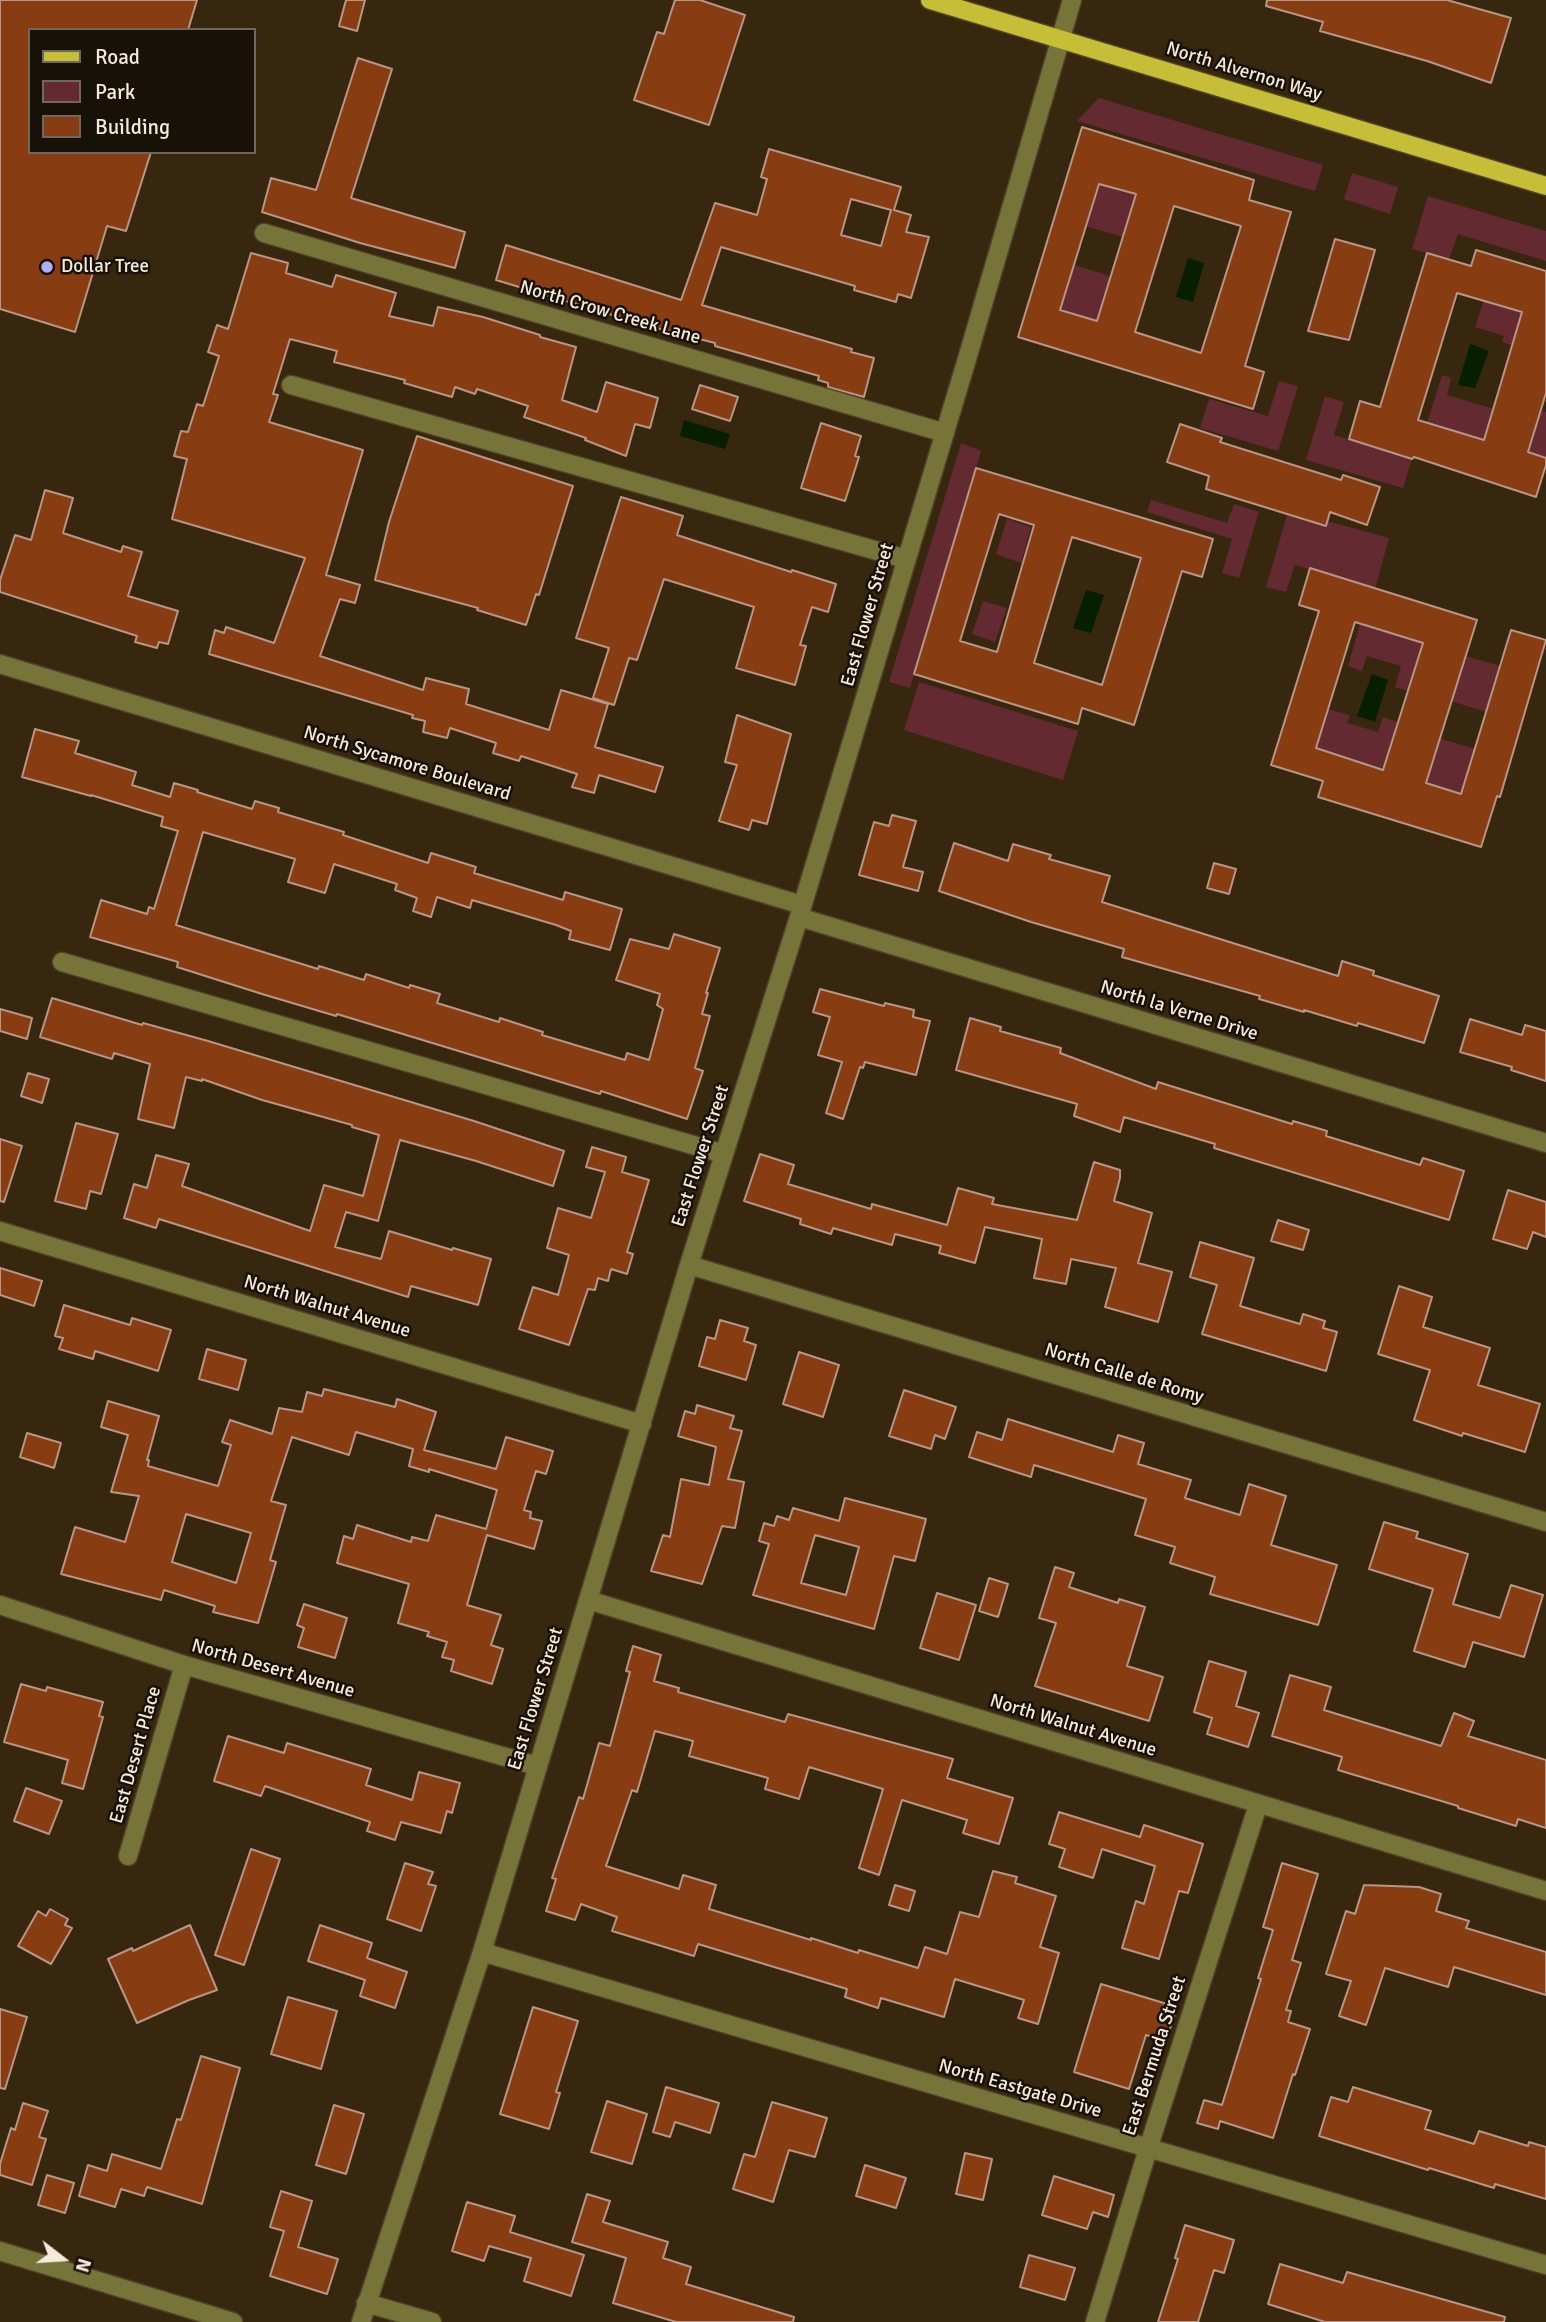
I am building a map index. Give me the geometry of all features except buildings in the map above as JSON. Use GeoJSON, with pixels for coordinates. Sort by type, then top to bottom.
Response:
{"type":"FeatureCollection","features":[{"type":"Feature","properties":{"kind":"main road","name":"North Alvernon Way"},"geometry":{"type":"LineString","coordinates":[[930,0],[1546,186]]}},
{"type":"Feature","properties":{"kind":"street","name":"East Flower Street"},"geometry":{"type":"LineString","coordinates":[[361,2322],[482,1952],[689,1265],[801,911],[1072,0]]}},
{"type":"Feature","properties":{"kind":"street","name":"North Crow Creek Lane"},"geometry":{"type":"LineString","coordinates":[[264,233],[945,433]]}},
{"type":"Feature","properties":{"kind":"street"},"geometry":{"type":"LineString","coordinates":[[291,385],[906,559]]}},
{"type":"Feature","properties":{"kind":"street","name":"North Sycamore Boulevard"},"geometry":{"type":"LineString","coordinates":[[0,664],[801,911]]}},
{"type":"Feature","properties":{"kind":"street","name":"North la Verne Drive"},"geometry":{"type":"LineString","coordinates":[[801,911],[1546,1143]]}},
{"type":"Feature","properties":{"kind":"street"},"geometry":{"type":"LineString","coordinates":[[62,962],[724,1154]]}},
{"type":"Feature","properties":{"kind":"street","name":"North Walnut Avenue"},"geometry":{"type":"LineString","coordinates":[[0,1231],[642,1424]]}},
{"type":"Feature","properties":{"kind":"street","name":"North Calle de Romy"},"geometry":{"type":"LineString","coordinates":[[689,1265],[1546,1522]]}},
{"type":"Feature","properties":{"kind":"street","name":"North Walnut Avenue"},"geometry":{"type":"LineString","coordinates":[[588,1601],[1546,1891]]}},
{"type":"Feature","properties":{"kind":"street","name":"North Desert Avenue"},"geometry":{"type":"LineString","coordinates":[[0,1605],[184,1665],[537,1766]]}},
{"type":"Feature","properties":{"kind":"street","name":"East Desert Place"},"geometry":{"type":"LineString","coordinates":[[128,1856],[184,1665]]}},
{"type":"Feature","properties":{"kind":"street","name":"East Bermuda Street"},"geometry":{"type":"LineString","coordinates":[[1095,2322],[1258,1805]]}},
{"type":"Feature","properties":{"kind":"street","name":"North Eastgate Drive"},"geometry":{"type":"LineString","coordinates":[[482,1952],[1546,2266]]}},
{"type":"Feature","properties":{"kind":"street"},"geometry":{"type":"LineString","coordinates":[[0,2251],[233,2322]]}},
{"type":"Feature","properties":{"kind":"street"},"geometry":{"type":"LineString","coordinates":[[366,2303],[432,2322]]}},
{"type":"Feature","properties":{"kind":"green space"},"geometry":{"type":"Polygon","coordinates":[[[1099,98],[1323,165],[1315,191],[1077,121],[1099,98]]]}},
{"type":"Feature","properties":{"kind":"green space"},"geometry":{"type":"Polygon","coordinates":[[[1352,173],[1398,187],[1390,214],[1344,199],[1352,173]]]}},
{"type":"Feature","properties":{"kind":"green space"},"geometry":{"type":"Polygon","coordinates":[[[1099,184],[1135,194],[1123,237],[1086,226],[1099,184]]]}},
{"type":"Feature","properties":{"kind":"green space"},"geometry":{"type":"Polygon","coordinates":[[[1428,196],[1546,231],[1546,261],[1458,234],[1449,259],[1412,249],[1428,196]]]}},
{"type":"Feature","properties":{"kind":"green space"},"geometry":{"type":"Polygon","coordinates":[[[1074,265],[1110,276],[1097,321],[1060,310],[1074,265]]]}},
{"type":"Feature","properties":{"kind":"green space"},"geometry":{"type":"Polygon","coordinates":[[[1484,300],[1522,312],[1512,345],[1502,342],[1504,336],[1475,327],[1484,300]]]}},
{"type":"Feature","properties":{"kind":"green space"},"geometry":{"type":"Polygon","coordinates":[[[1442,375],[1451,378],[1447,395],[1494,409],[1484,440],[1427,423],[1442,375]]]}},
{"type":"Feature","properties":{"kind":"green space"},"geometry":{"type":"Polygon","coordinates":[[[1279,381],[1298,386],[1278,451],[1200,428],[1209,399],[1268,416],[1279,381]]]}},
{"type":"Feature","properties":{"kind":"green space"},"geometry":{"type":"Polygon","coordinates":[[[1325,396],[1344,402],[1334,435],[1412,459],[1403,488],[1306,460],[1325,396]]]}},
{"type":"Feature","properties":{"kind":"green space"},"geometry":{"type":"Polygon","coordinates":[[[1541,411],[1546,412],[1546,458],[1528,452],[1541,411]]]}},
{"type":"Feature","properties":{"kind":"green space"},"geometry":{"type":"Polygon","coordinates":[[[961,443],[981,451],[910,688],[889,682],[961,443]]]}},
{"type":"Feature","properties":{"kind":"green space"},"geometry":{"type":"Polygon","coordinates":[[[1151,500],[1227,523],[1234,504],[1259,512],[1239,578],[1222,573],[1232,539],[1147,512],[1151,500]]]}},
{"type":"Feature","properties":{"kind":"green space"},"geometry":{"type":"Polygon","coordinates":[[[1287,515],[1325,526],[1327,521],[1389,538],[1375,589],[1295,565],[1286,592],[1266,587],[1287,515]]]}},
{"type":"Feature","properties":{"kind":"green space"},"geometry":{"type":"Polygon","coordinates":[[[1007,519],[1031,527],[1021,563],[996,554],[1007,519]]]}},
{"type":"Feature","properties":{"kind":"green space"},"geometry":{"type":"Polygon","coordinates":[[[983,601],[1007,608],[995,642],[972,634],[983,601]]]}},
{"type":"Feature","properties":{"kind":"green space"},"geometry":{"type":"Polygon","coordinates":[[[1360,624],[1422,643],[1408,691],[1395,687],[1401,666],[1367,656],[1362,671],[1348,666],[1360,624]]]}},
{"type":"Feature","properties":{"kind":"green space"},"geometry":{"type":"Polygon","coordinates":[[[1465,656],[1500,666],[1486,712],[1451,701],[1465,656]]]}},
{"type":"Feature","properties":{"kind":"green space"},"geometry":{"type":"Polygon","coordinates":[[[919,682],[1078,731],[1063,780],[904,730],[919,682]]]}},
{"type":"Feature","properties":{"kind":"green space"},"geometry":{"type":"Polygon","coordinates":[[[1328,709],[1350,715],[1347,723],[1378,732],[1383,717],[1398,722],[1383,770],[1316,749],[1328,709]]]}},
{"type":"Feature","properties":{"kind":"green space"},"geometry":{"type":"Polygon","coordinates":[[[1439,738],[1475,749],[1461,794],[1425,783],[1439,738]]]}},
{"type":"Feature","properties":{"kind":"shaded area"},"geometry":{"type":"Polygon","coordinates":[[[1188,258],[1204,263],[1193,302],[1176,297],[1188,258]]]}},
{"type":"Feature","properties":{"kind":"shaded area"},"geometry":{"type":"Polygon","coordinates":[[[1470,344],[1489,351],[1475,388],[1458,385],[1470,344]]]}},
{"type":"Feature","properties":{"kind":"shaded area"},"geometry":{"type":"Polygon","coordinates":[[[684,420],[730,434],[725,449],[680,436],[684,420]]]}},
{"type":"Feature","properties":{"kind":"shaded area"},"geometry":{"type":"Polygon","coordinates":[[[1086,590],[1104,595],[1091,633],[1073,628],[1086,590]]]}},
{"type":"Feature","properties":{"kind":"shaded area"},"geometry":{"type":"Polygon","coordinates":[[[1372,674],[1388,680],[1375,722],[1357,716],[1372,674]]]}},
{"type":"Feature","properties":{"kind":"place","name":"Dollar Tree"},"geometry":{"type":"Point","coordinates":[47,267]}}]}
